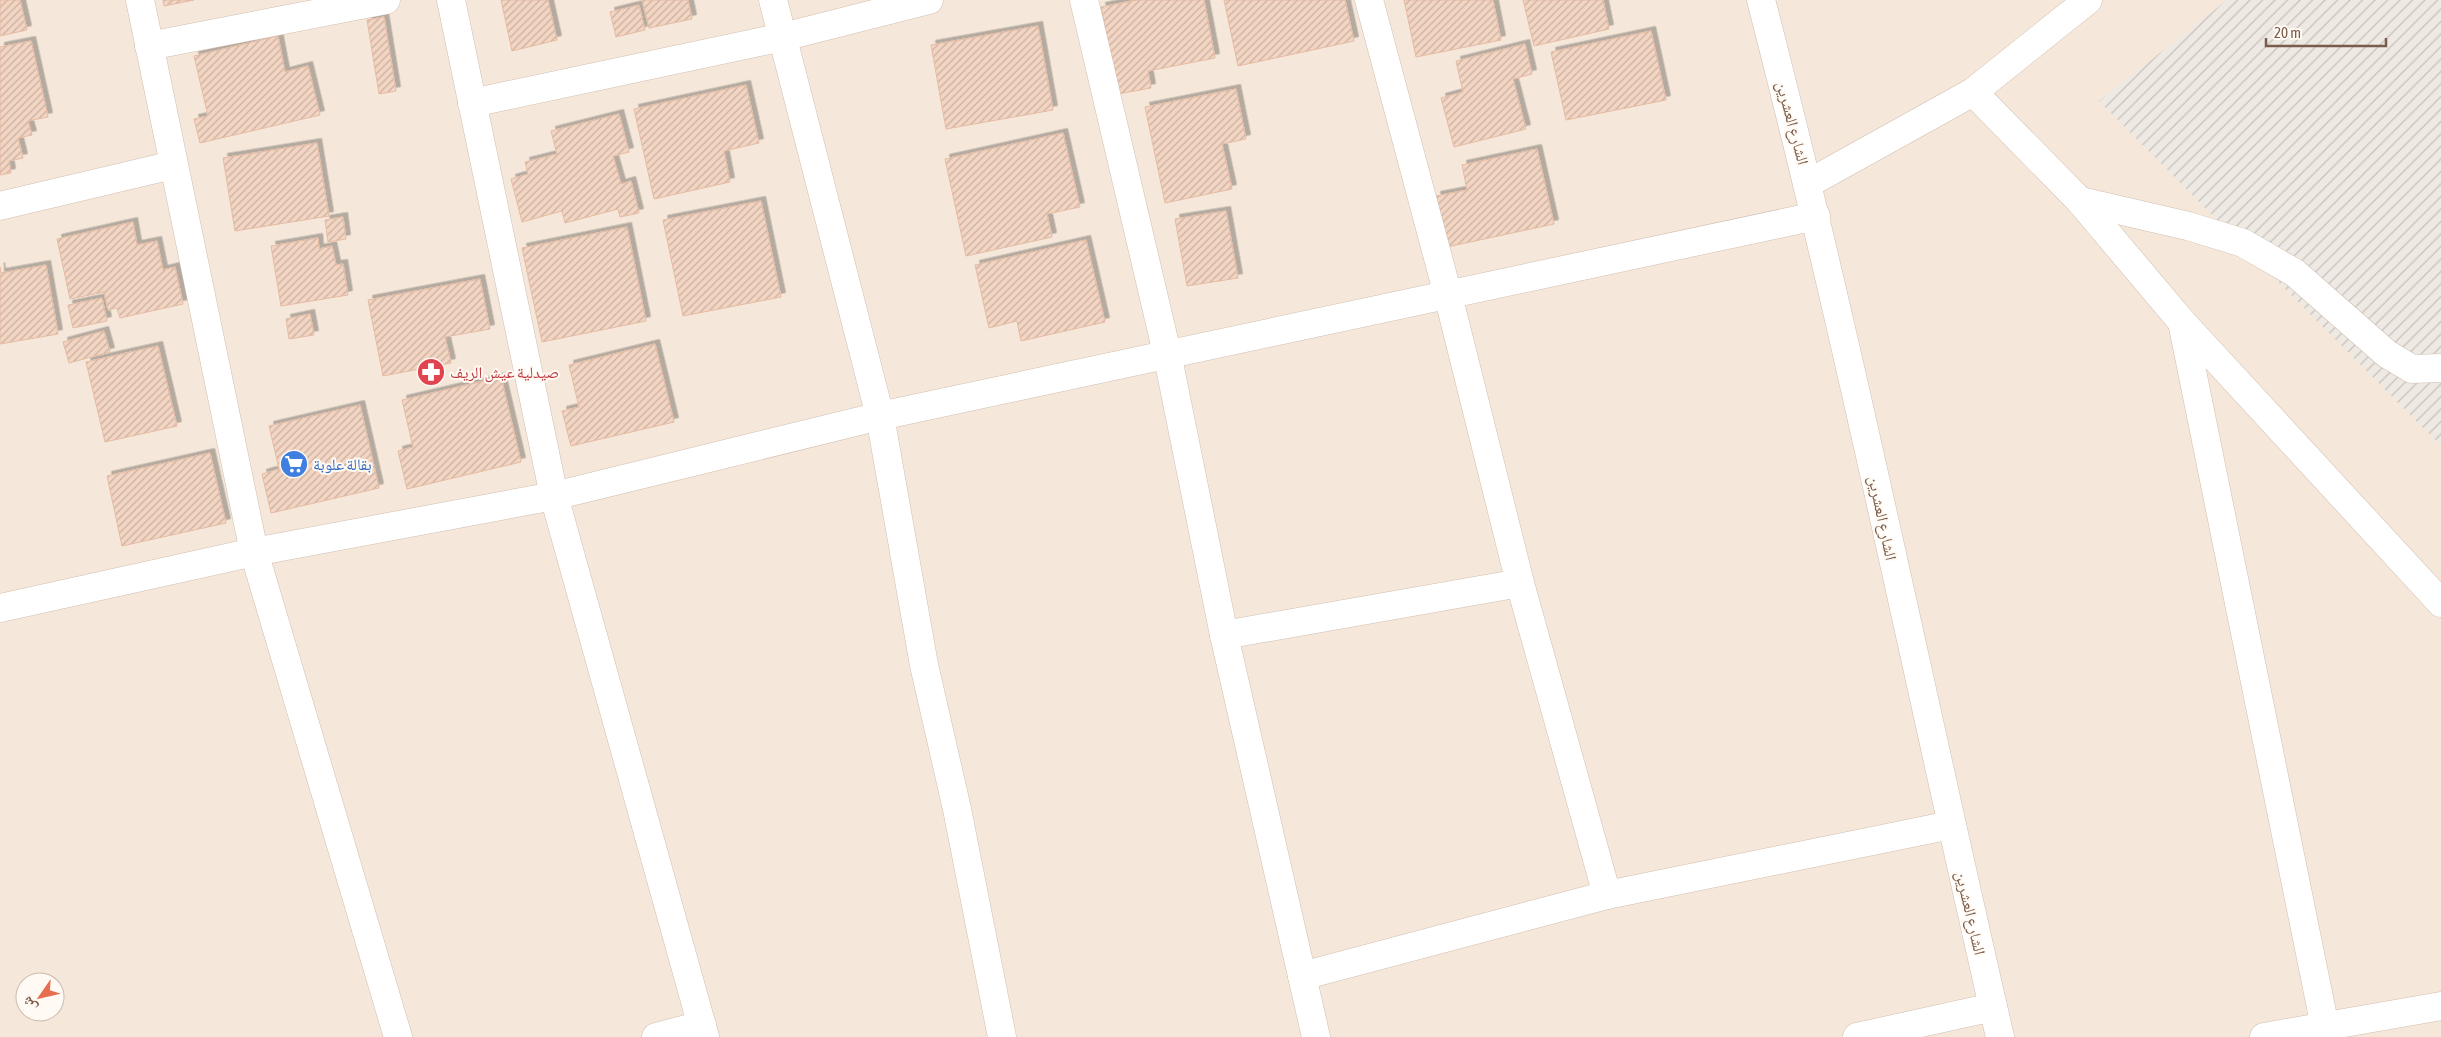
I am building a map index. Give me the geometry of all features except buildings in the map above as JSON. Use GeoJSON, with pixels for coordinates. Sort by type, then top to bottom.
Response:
{"type":"FeatureCollection","features":[{"type":"Feature","properties":{"kind":"street"},"geometry":{"type":"LineString","coordinates":[[140,0],[254,552],[398,1037]]}},
{"type":"Feature","properties":{"kind":"street"},"geometry":{"type":"LineString","coordinates":[[149,46],[386,0]]}},
{"type":"Feature","properties":{"kind":"street"},"geometry":{"type":"LineString","coordinates":[[451,0],[554,496],[704,1031],[656,1037]]}},
{"type":"Feature","properties":{"kind":"street"},"geometry":{"type":"LineString","coordinates":[[773,0],[880,416],[924,665],[958,809],[1002,1037]]}},
{"type":"Feature","properties":{"kind":"street"},"geometry":{"type":"LineString","coordinates":[[472,103],[783,37],[929,0]]}},
{"type":"Feature","properties":{"kind":"street"},"geometry":{"type":"LineString","coordinates":[[1084,0],[1167,353],[1224,636],[1316,1037]]}},
{"type":"Feature","properties":{"kind":"street"},"geometry":{"type":"LineString","coordinates":[[1370,0],[1448,295],[1520,583],[1607,895]]}},
{"type":"Feature","properties":{"kind":"street","name":"الشارع العشرين"},"geometry":{"type":"LineString","coordinates":[[1761,0],[1816,216],[2000,1037]]}},
{"type":"Feature","properties":{"kind":"street"},"geometry":{"type":"LineString","coordinates":[[1808,183],[1973,92],[2088,0]]}},
{"type":"Feature","properties":{"kind":"street"},"geometry":{"type":"LineString","coordinates":[[1973,92],[2080,201],[2182,322],[2441,603]]}},
{"type":"Feature","properties":{"kind":"street"},"geometry":{"type":"LineString","coordinates":[[0,206],[174,165]]}},
{"type":"Feature","properties":{"kind":"street"},"geometry":{"type":"LineString","coordinates":[[2080,201],[2188,226],[2243,243],[2295,273],[2387,354],[2412,369],[2441,368]]}},
{"type":"Feature","properties":{"kind":"street"},"geometry":{"type":"LineString","coordinates":[[0,608],[254,552],[554,496],[880,416],[1167,353],[1816,216]]}},
{"type":"Feature","properties":{"kind":"street"},"geometry":{"type":"LineString","coordinates":[[2182,322],[2325,1031]]}},
{"type":"Feature","properties":{"kind":"street"},"geometry":{"type":"LineString","coordinates":[[1224,636],[1520,583]]}},
{"type":"Feature","properties":{"kind":"street"},"geometry":{"type":"LineString","coordinates":[[1302,976],[1607,895],[1951,825]]}},
{"type":"Feature","properties":{"kind":"street"},"geometry":{"type":"LineString","coordinates":[[2264,1037],[2325,1031],[2441,1006]]}},
{"type":"Feature","properties":{"kind":"street"},"geometry":{"type":"LineString","coordinates":[[1857,1037],[1993,1007]]}},
{"type":"Feature","properties":{"kind":"shaded area"},"geometry":{"type":"Polygon","coordinates":[[[0,0],[2441,0],[2441,1037],[0,1037],[0,0]]]}},
{"type":"Feature","properties":{"kind":"shaded area"},"geometry":{"type":"Polygon","coordinates":[[[2227,0],[2441,0],[2441,446],[2099,101],[2227,0]]]}},
{"type":"Feature","properties":{"kind":"place","name":"صيدلية عيش الريف"},"geometry":{"type":"Point","coordinates":[431,372]}},
{"type":"Feature","properties":{"kind":"place","name":"بقالة علوبة"},"geometry":{"type":"Point","coordinates":[294,464]}}]}
